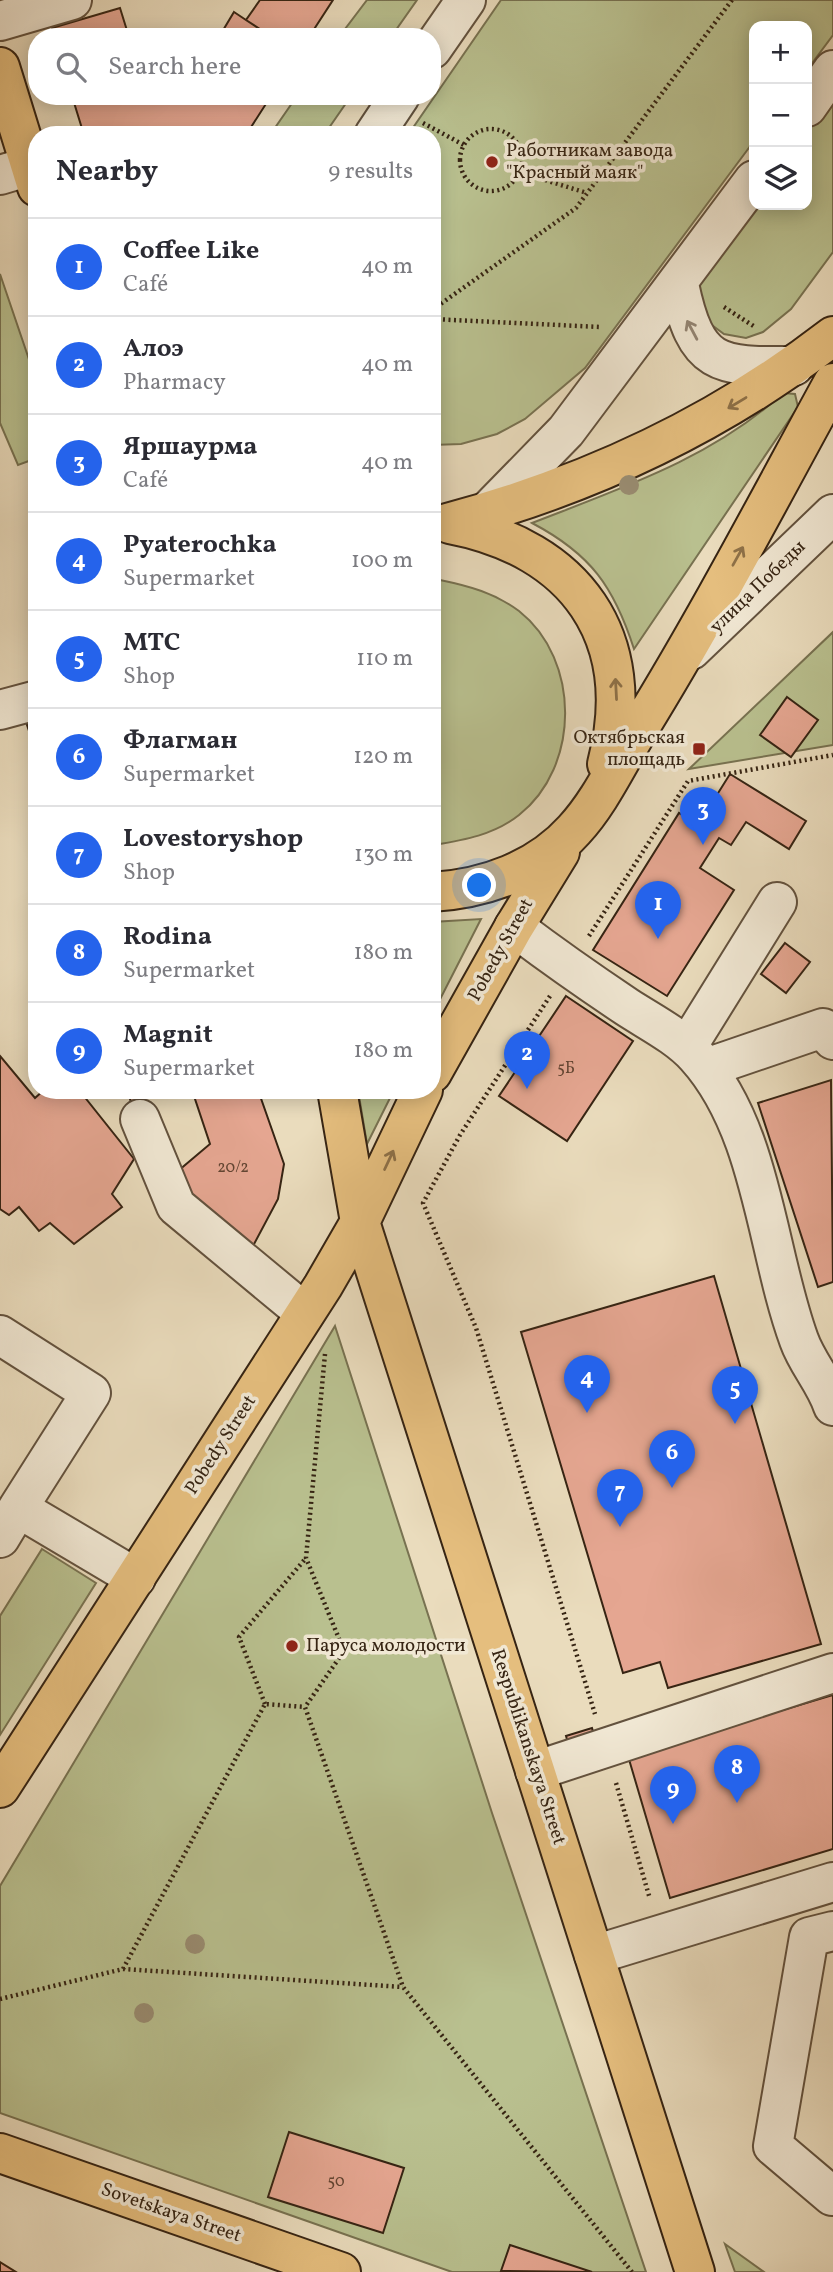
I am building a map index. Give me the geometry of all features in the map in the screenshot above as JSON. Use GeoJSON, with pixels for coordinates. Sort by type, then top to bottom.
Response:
{"type":"FeatureCollection","features":[{"type":"Feature","properties":{"kind":"main road"},"geometry":{"type":"LineString","coordinates":[[0,67],[22,176]]}},
{"type":"Feature","properties":{"kind":"main road"},"geometry":{"type":"LineString","coordinates":[[441,523],[486,513],[580,479],[653,447],[708,420],[794,366],[833,336]]}},
{"type":"Feature","properties":{"kind":"main road"},"geometry":{"type":"LineString","coordinates":[[441,891],[473,888],[511,876],[545,856],[584,816],[682,659],[833,383]]}},
{"type":"Feature","properties":{"kind":"main road"},"geometry":{"type":"LineString","coordinates":[[441,523],[488,531],[527,548],[561,573],[587,604],[607,641],[617,682],[617,721],[607,763],[584,816]]}},
{"type":"Feature","properties":{"kind":"main road","name":"Pobedy Street"},"geometry":{"type":"LineString","coordinates":[[441,1057],[514,927],[584,816]]}},
{"type":"Feature","properties":{"kind":"main road","name":"Respublikanskaya Street"},"geometry":{"type":"LineString","coordinates":[[339,1099],[360,1222],[695,2272]]}},
{"type":"Feature","properties":{"kind":"main road","name":"Pobedy Street"},"geometry":{"type":"LineString","coordinates":[[0,1788],[306,1313],[360,1222],[418,1099]]}},
{"type":"Feature","properties":{"kind":"main road","name":"Sovetskaya Street"},"geometry":{"type":"LineString","coordinates":[[0,2153],[341,2272]]}},
{"type":"Feature","properties":{"kind":"street"},"geometry":{"type":"LineString","coordinates":[[0,20],[72,0]]}},
{"type":"Feature","properties":{"kind":"street"},"geometry":{"type":"LineString","coordinates":[[441,36],[466,0]]}},
{"type":"Feature","properties":{"kind":"street"},"geometry":{"type":"LineString","coordinates":[[812,100],[833,70]]}},
{"type":"Feature","properties":{"kind":"street"},"geometry":{"type":"LineString","coordinates":[[385,126],[407,107]]}},
{"type":"Feature","properties":{"kind":"street"},"geometry":{"type":"LineString","coordinates":[[486,513],[566,431],[749,187]]}},
{"type":"Feature","properties":{"kind":"street"},"geometry":{"type":"LineString","coordinates":[[678,285],[685,317],[704,351],[737,366],[794,366]]}},
{"type":"Feature","properties":{"kind":"street","name":"улица Победы"},"geometry":{"type":"LineString","coordinates":[[682,659],[833,514]]}},
{"type":"Feature","properties":{"kind":"street"},"geometry":{"type":"LineString","coordinates":[[0,710],[28,702]]}},
{"type":"Feature","properties":{"kind":"street"},"geometry":{"type":"LineString","coordinates":[[696,1058],[777,902]]}},
{"type":"Feature","properties":{"kind":"street"},"geometry":{"type":"LineString","coordinates":[[514,927],[696,1058],[723,1097],[748,1151],[799,1342],[831,1393]]}},
{"type":"Feature","properties":{"kind":"street"},"geometry":{"type":"LineString","coordinates":[[696,1058],[830,1023]]}},
{"type":"Feature","properties":{"kind":"street"},"geometry":{"type":"LineString","coordinates":[[140,1119],[176,1206],[306,1313]]}},
{"type":"Feature","properties":{"kind":"street"},"geometry":{"type":"LineString","coordinates":[[0,1335],[91,1393],[9,1523],[136,1578]]}},
{"type":"Feature","properties":{"kind":"street"},"geometry":{"type":"LineString","coordinates":[[535,1771],[833,1673]]}},
{"type":"Feature","properties":{"kind":"street"},"geometry":{"type":"LineString","coordinates":[[594,1955],[833,1882]]}},
{"type":"Feature","properties":{"kind":"street"},"geometry":{"type":"LineString","coordinates":[[832,2196],[774,2146],[809,1937],[833,1931]]}},
{"type":"Feature","properties":{"kind":"path"},"geometry":{"type":"LineString","coordinates":[[441,304],[576,208],[732,0]]}},
{"type":"Feature","properties":{"kind":"path"},"geometry":{"type":"LineString","coordinates":[[407,107],[436,126]]}},
{"type":"Feature","properties":{"kind":"path"},"geometry":{"type":"LineString","coordinates":[[489,129],[509,135],[521,152],[519,172],[514,181],[496,190],[477,187],[464,174],[460,164],[464,145],[470,136],[489,129]]}},
{"type":"Feature","properties":{"kind":"path"},"geometry":{"type":"LineString","coordinates":[[441,130],[464,145]]}},
{"type":"Feature","properties":{"kind":"path"},"geometry":{"type":"LineString","coordinates":[[519,172],[587,193]]}},
{"type":"Feature","properties":{"kind":"path"},"geometry":{"type":"LineString","coordinates":[[441,319],[608,327]]}},
{"type":"Feature","properties":{"kind":"path"},"geometry":{"type":"LineString","coordinates":[[660,1935],[606,1748],[477,1328],[423,1203],[460,1135],[688,781],[833,755]]}},
{"type":"Feature","properties":{"kind":"path"},"geometry":{"type":"LineString","coordinates":[[305,1707],[344,1651],[306,1558],[326,1349]]}},
{"type":"Feature","properties":{"kind":"path"},"geometry":{"type":"LineString","coordinates":[[123,1969],[265,1704],[239,1637],[306,1558]]}},
{"type":"Feature","properties":{"kind":"path"},"geometry":{"type":"LineString","coordinates":[[265,1704],[305,1707]]}},
{"type":"Feature","properties":{"kind":"path"},"geometry":{"type":"LineString","coordinates":[[305,1707],[403,1987],[632,2272]]}},
{"type":"Feature","properties":{"kind":"path"},"geometry":{"type":"LineString","coordinates":[[0,1999],[123,1969],[403,1987]]}},
{"type":"Feature","properties":{"kind":"green space"},"geometry":{"type":"Polygon","coordinates":[[[367,0],[417,0],[397,28],[346,28],[367,0]]]}},
{"type":"Feature","properties":{"kind":"green space"},"geometry":{"type":"Polygon","coordinates":[[[501,0],[833,0],[833,35],[812,63],[812,21],[749,21],[749,148],[585,368],[525,419],[497,434],[461,444],[441,445],[441,126],[414,126],[429,105],[441,105],[441,87],[501,0]]]}},
{"type":"Feature","properties":{"kind":"green space"},"geometry":{"type":"Polygon","coordinates":[[[833,90],[833,252],[791,309],[763,332],[746,338],[724,334],[705,320],[697,275],[750,210],[812,210],[812,119],[833,90]]]}},
{"type":"Feature","properties":{"kind":"green space"},"geometry":{"type":"Polygon","coordinates":[[[291,105],[345,105],[330,126],[276,126],[291,105]]]}},
{"type":"Feature","properties":{"kind":"green space"},"geometry":{"type":"Polygon","coordinates":[[[0,274],[28,356],[28,461],[18,465],[0,423],[0,274]]]}},
{"type":"Feature","properties":{"kind":"green space"},"geometry":{"type":"Polygon","coordinates":[[[783,393],[795,394],[798,407],[634,649],[618,608],[598,574],[570,547],[532,523],[631,484],[696,454],[756,416],[783,393]]]}},
{"type":"Feature","properties":{"kind":"green space"},"geometry":{"type":"Polygon","coordinates":[[[441,580],[501,599],[519,611],[539,632],[554,657],[562,684],[565,713],[562,742],[553,770],[539,794],[509,822],[467,839],[441,844],[441,580]]]}},
{"type":"Feature","properties":{"kind":"green space"},"geometry":{"type":"Polygon","coordinates":[[[833,632],[833,745],[689,769],[833,632]]]}},
{"type":"Feature","properties":{"kind":"green space"},"geometry":{"type":"Polygon","coordinates":[[[481,919],[441,997],[441,921],[481,919]]]}},
{"type":"Feature","properties":{"kind":"green space"},"geometry":{"type":"Polygon","coordinates":[[[360,1099],[390,1099],[367,1144],[360,1099]]]}},
{"type":"Feature","properties":{"kind":"green space"},"geometry":{"type":"Polygon","coordinates":[[[335,1326],[492,1813],[646,2272],[452,2272],[0,2113],[0,1886],[335,1326]]]}},
{"type":"Feature","properties":{"kind":"green space"},"geometry":{"type":"Polygon","coordinates":[[[42,1549],[96,1583],[0,1735],[0,1616],[42,1549]]]}},
{"type":"Feature","properties":{"kind":"green space"},"geometry":{"type":"Polygon","coordinates":[[[725,2244],[764,2272],[735,2272],[725,2244]]]}},
{"type":"Feature","properties":{"kind":"building"},"geometry":{"type":"Polygon","coordinates":[[[260,0],[333,0],[315,28],[258,28],[246,20],[260,0]]]}},
{"type":"Feature","properties":{"kind":"building"},"geometry":{"type":"Polygon","coordinates":[[[120,8],[126,28],[52,28],[120,8]]]}},
{"type":"Feature","properties":{"kind":"building"},"geometry":{"type":"Polygon","coordinates":[[[234,12],[258,28],[224,28],[234,12]]]}},
{"type":"Feature","properties":{"kind":"building"},"geometry":{"type":"Polygon","coordinates":[[[75,105],[265,105],[252,126],[81,126],[75,105]]]}},
{"type":"Feature","properties":{"kind":"building"},"geometry":{"type":"Polygon","coordinates":[[[787,697],[818,720],[791,757],[760,735],[787,697]]]}},
{"type":"Feature","properties":{"kind":"building"},"geometry":{"type":"Polygon","coordinates":[[[730,774],[806,821],[789,849],[746,822],[731,845],[719,838],[700,868],[734,890],[667,996],[593,950],[679,813],[698,825],[730,774]]]}},
{"type":"Feature","properties":{"kind":"building"},"geometry":{"type":"Polygon","coordinates":[[[785,943],[810,962],[786,993],[761,974],[785,943]]]}},
{"type":"Feature","properties":{"kind":"building"},"geometry":{"type":"Polygon","coordinates":[[[566,996],[633,1041],[567,1141],[499,1096],[566,996]]]}},
{"type":"Feature","properties":{"kind":"building"},"geometry":{"type":"Polygon","coordinates":[[[0,1056],[28,1090],[28,1099],[86,1099],[134,1159],[112,1194],[122,1207],[74,1244],[50,1223],[39,1231],[19,1207],[9,1215],[0,1209],[0,1056]]]}},
{"type":"Feature","properties":{"kind":"building"},"geometry":{"type":"Polygon","coordinates":[[[831,1080],[833,1282],[818,1287],[758,1103],[831,1080]]]}},
{"type":"Feature","properties":{"kind":"building"},"geometry":{"type":"Polygon","coordinates":[[[195,1099],[261,1099],[284,1164],[278,1199],[253,1246],[205,1215],[178,1171],[210,1144],[195,1099]]]}},
{"type":"Feature","properties":{"kind":"building"},"geometry":{"type":"Polygon","coordinates":[[[714,1276],[821,1644],[668,1688],[660,1662],[623,1673],[521,1332],[714,1276]]]}},
{"type":"Feature","properties":{"kind":"building"},"geometry":{"type":"Polygon","coordinates":[[[833,1695],[833,1849],[670,1898],[628,1756],[833,1695]]]}},
{"type":"Feature","properties":{"kind":"building"},"geometry":{"type":"Polygon","coordinates":[[[592,1728],[597,1745],[571,1753],[566,1736],[592,1728]]]}},
{"type":"Feature","properties":{"kind":"building"},"geometry":{"type":"Polygon","coordinates":[[[289,2132],[404,2168],[383,2233],[268,2197],[289,2132]]]}},
{"type":"Feature","properties":{"kind":"building"},"geometry":{"type":"Polygon","coordinates":[[[510,2245],[592,2272],[501,2271],[510,2245]]]}},
{"type":"Feature","properties":{"kind":"building"},"geometry":{"type":"Polygon","coordinates":[[[0,2262],[16,2272],[0,2272],[0,2262]]]}},
{"type":"Feature","properties":{"kind":"place","name":"Работникам завода \"Красный маяк\""},"geometry":{"type":"Point","coordinates":[492,162]}},
{"type":"Feature","properties":{"kind":"place","name":"Октябрьская площадь"},"geometry":{"type":"Point","coordinates":[699,749]}},
{"type":"Feature","properties":{"kind":"place","name":"Яршаурма"},"geometry":{"type":"Point","coordinates":[703,845]}},
{"type":"Feature","properties":{"kind":"place","name":"Coffee Like"},"geometry":{"type":"Point","coordinates":[658,939]}},
{"type":"Feature","properties":{"kind":"place","name":"Алоэ"},"geometry":{"type":"Point","coordinates":[527,1089]}},
{"type":"Feature","properties":{"kind":"place","name":"Pyaterochka"},"geometry":{"type":"Point","coordinates":[587,1413]}},
{"type":"Feature","properties":{"kind":"place","name":"МТС"},"geometry":{"type":"Point","coordinates":[735,1424]}},
{"type":"Feature","properties":{"kind":"place","name":"Флагман"},"geometry":{"type":"Point","coordinates":[672,1488]}},
{"type":"Feature","properties":{"kind":"place","name":"Lovestoryshop"},"geometry":{"type":"Point","coordinates":[620,1527]}},
{"type":"Feature","properties":{"kind":"place","name":"Паруса молодости"},"geometry":{"type":"Point","coordinates":[292,1646]}},
{"type":"Feature","properties":{"kind":"place","name":"Rodina"},"geometry":{"type":"Point","coordinates":[737,1803]}},
{"type":"Feature","properties":{"kind":"place","name":"Magnit"},"geometry":{"type":"Point","coordinates":[673,1824]}}]}
